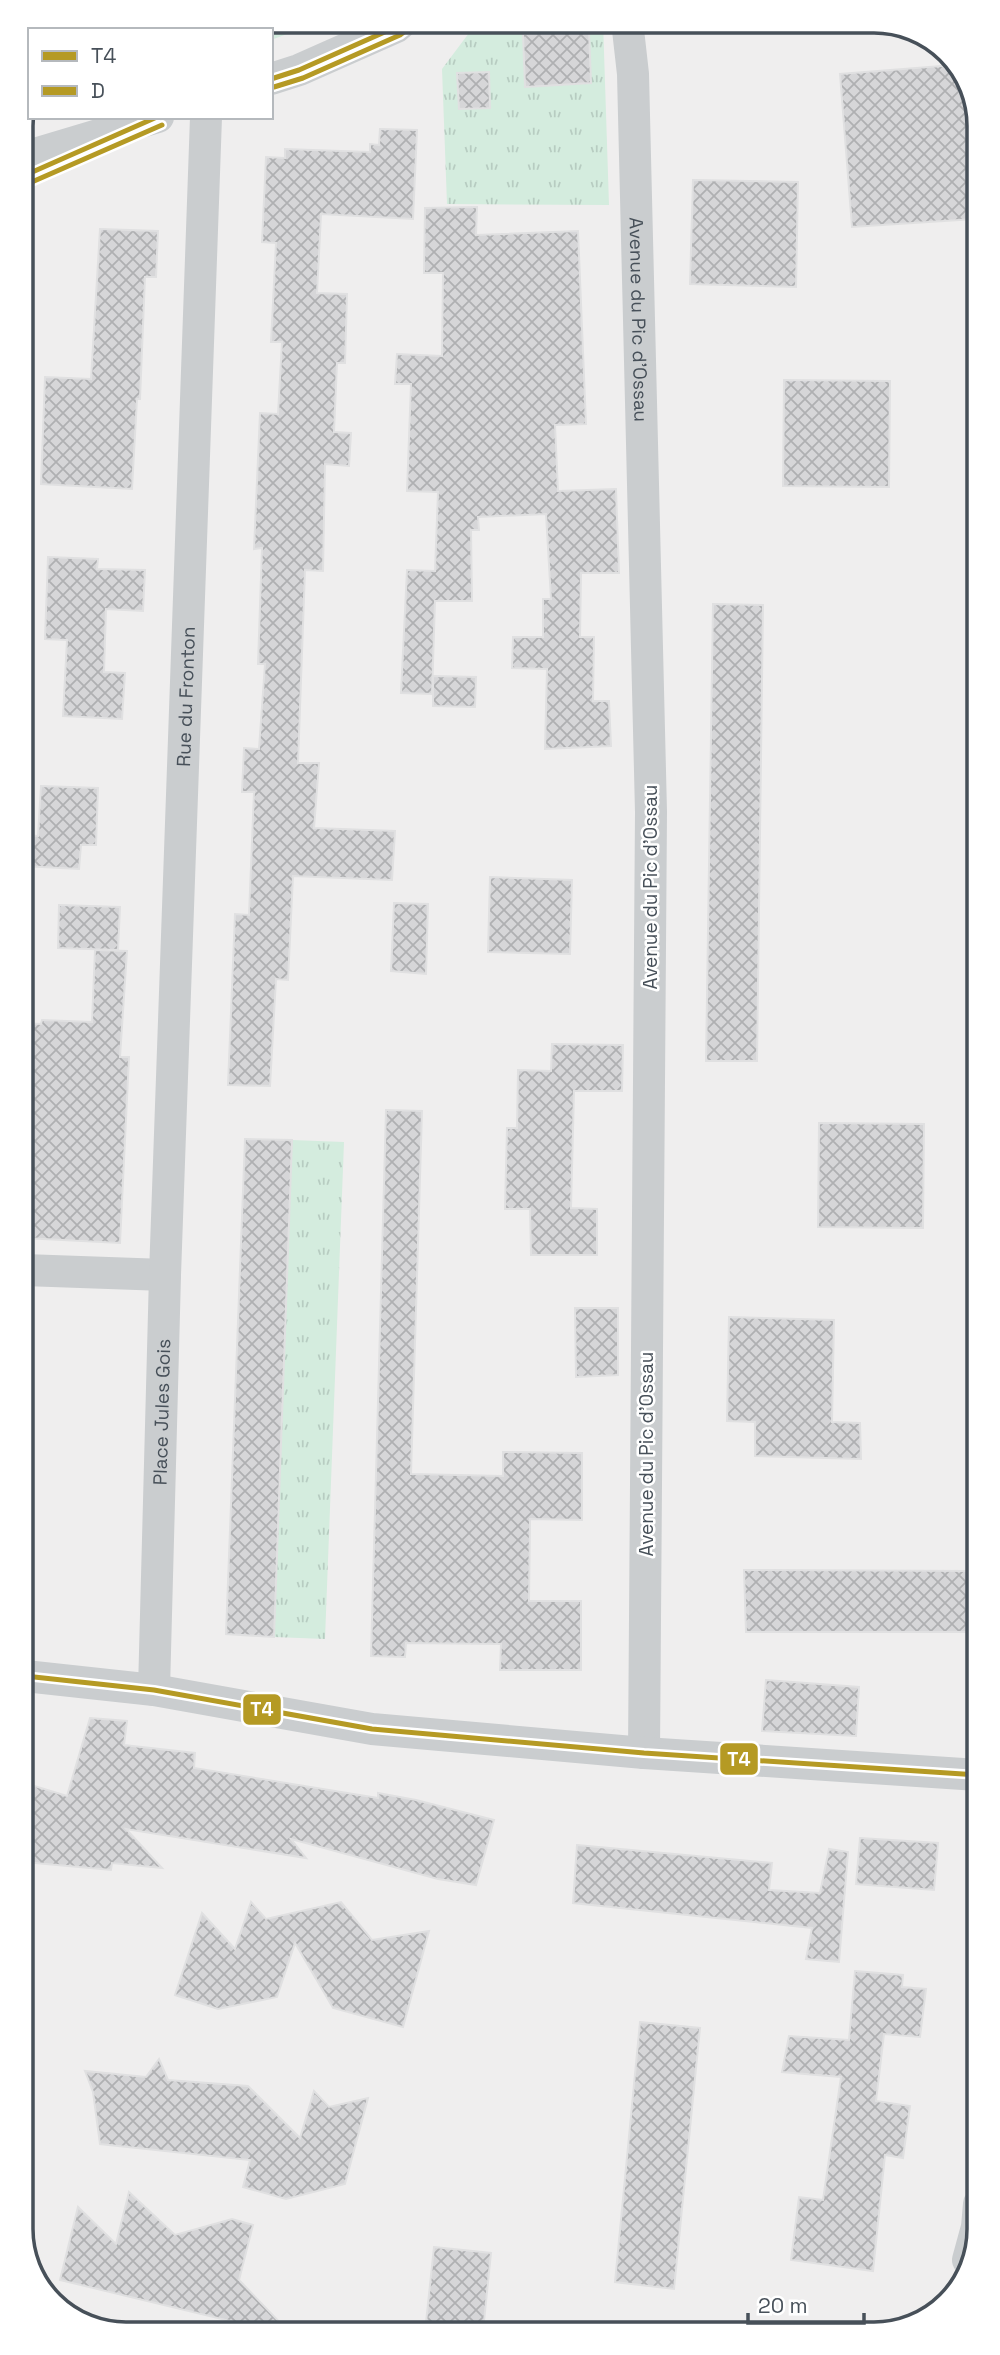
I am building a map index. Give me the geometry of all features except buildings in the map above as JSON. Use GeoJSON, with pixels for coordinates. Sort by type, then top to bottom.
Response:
{"type":"FeatureCollection","features":[{"type":"Feature","properties":{"kind":"street"},"geometry":{"type":"LineString","coordinates":[[273,78],[299,70],[382,33]]}},
{"type":"Feature","properties":{"kind":"street","name":"Avenue du Pic d'Ossau"},"geometry":{"type":"LineString","coordinates":[[628,33],[633,74],[651,812],[644,1753]]}},
{"type":"Feature","properties":{"kind":"street"},"geometry":{"type":"LineString","coordinates":[[33,154],[152,119]]}},
{"type":"Feature","properties":{"kind":"street"},"geometry":{"type":"LineString","coordinates":[[33,172],[152,119]]}},
{"type":"Feature","properties":{"kind":"street","name":"Rue du Fronton"},"geometry":{"type":"LineString","coordinates":[[166,1275],[206,119]]}},
{"type":"Feature","properties":{"kind":"street"},"geometry":{"type":"LineString","coordinates":[[33,1270],[166,1275]]}},
{"type":"Feature","properties":{"kind":"street","name":"Place Jules Gois"},"geometry":{"type":"LineString","coordinates":[[154,1690],[166,1275]]}},
{"type":"Feature","properties":{"kind":"street"},"geometry":{"type":"LineString","coordinates":[[33,1677],[154,1690],[372,1729],[644,1753],[967,1774]]}},
{"type":"Feature","properties":{"kind":"green space"},"geometry":{"type":"Polygon","coordinates":[[[273,33],[290,33],[273,39],[273,33]]]}},
{"type":"Feature","properties":{"kind":"green space"},"geometry":{"type":"Polygon","coordinates":[[[469,33],[603,33],[609,205],[447,204],[442,69],[469,33]]]}},
{"type":"Feature","properties":{"kind":"green space"},"geometry":{"type":"Polygon","coordinates":[[[292,1140],[344,1142],[325,1639],[274,1637],[292,1140]]]}},
{"type":"Feature","properties":{"kind":"transit line","name":"T4"},"geometry":{"type":"LineString","coordinates":[[273,78],[299,70],[382,33]]}},
{"type":"Feature","properties":{"kind":"transit line","name":"D"},"geometry":{"type":"LineString","coordinates":[[274,87],[303,78],[403,33]]}},
{"type":"Feature","properties":{"kind":"transit line","name":"T4"},"geometry":{"type":"LineString","coordinates":[[33,172],[152,119]]}},
{"type":"Feature","properties":{"kind":"transit line","name":"D"},"geometry":{"type":"LineString","coordinates":[[33,181],[162,125]]}},
{"type":"Feature","properties":{"kind":"transit line","name":"T4"},"geometry":{"type":"LineString","coordinates":[[33,1677],[154,1690],[372,1729],[644,1753],[967,1774]]}}]}
